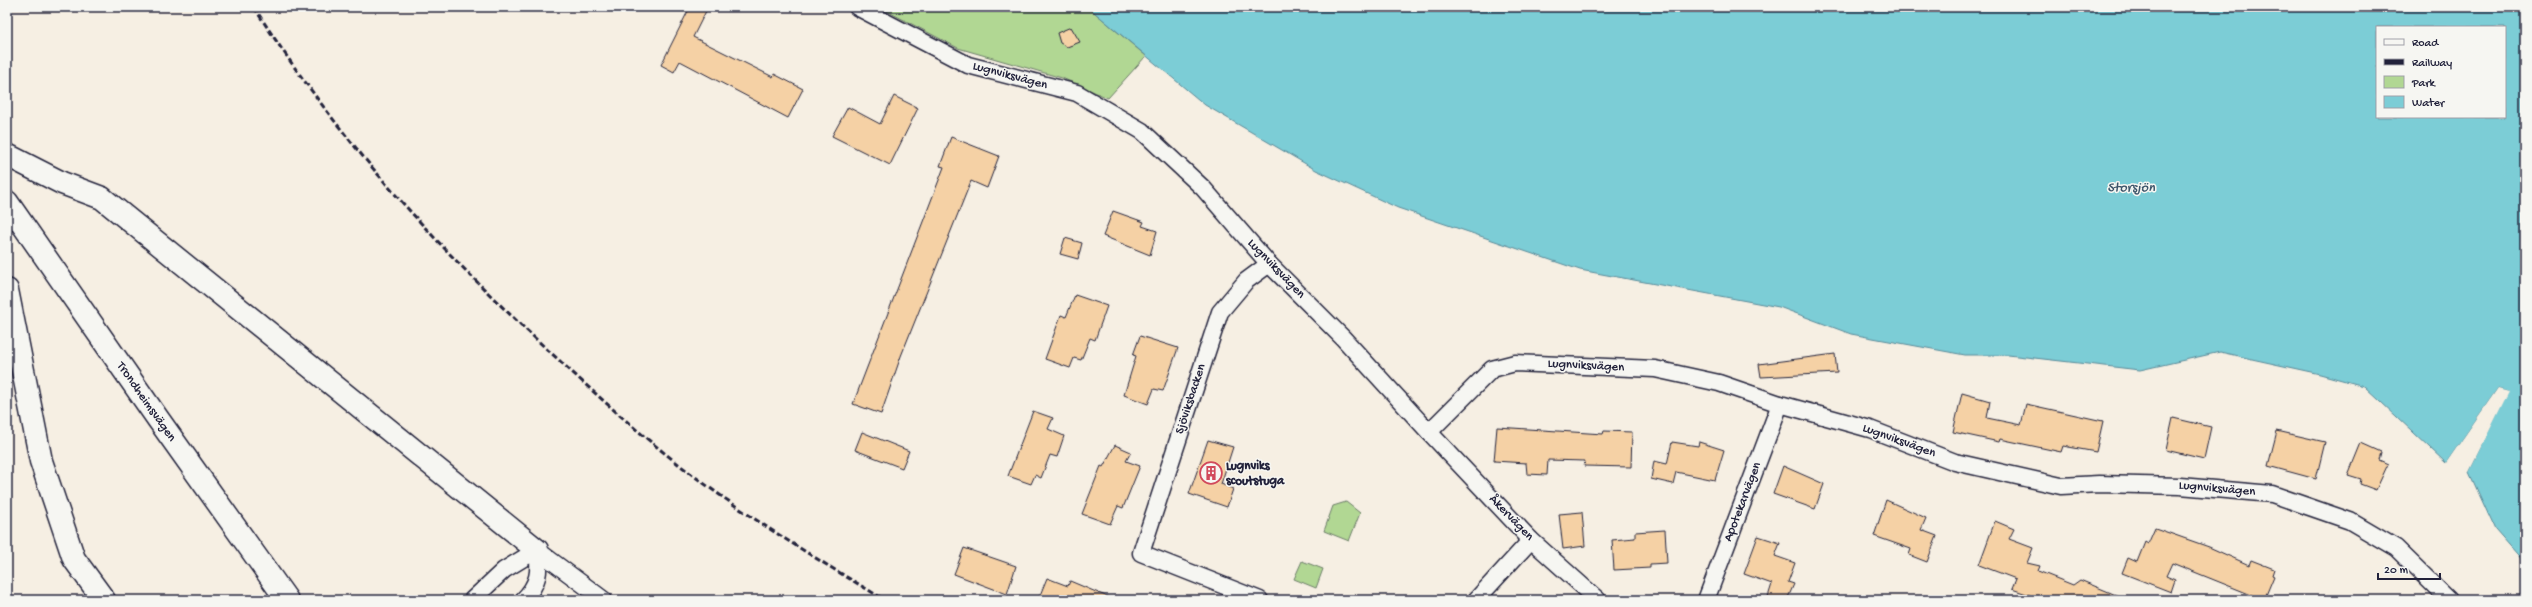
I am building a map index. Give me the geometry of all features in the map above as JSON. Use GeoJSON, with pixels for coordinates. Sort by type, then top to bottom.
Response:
{"type":"FeatureCollection","features":[{"type":"Feature","properties":{"kind":"main road"},"geometry":{"type":"LineString","coordinates":[[7,155],[62,183],[102,198],[537,550]]}},
{"type":"Feature","properties":{"kind":"main road","name":"Trondheimsvägen"},"geometry":{"type":"LineString","coordinates":[[7,202],[158,419],[287,600]]}},
{"type":"Feature","properties":{"kind":"main road"},"geometry":{"type":"LineString","coordinates":[[7,290],[40,461],[74,559],[104,600]]}},
{"type":"Feature","properties":{"kind":"street","name":"Lugnviksvägen"},"geometry":{"type":"LineString","coordinates":[[857,7],[968,64],[1077,93],[1142,131],[1203,188],[1269,264],[1343,338],[1429,432],[1492,370],[1515,363],[1655,369],[1719,383],[1780,404],[1870,429],[1955,462],[2061,486],[2099,484],[2180,486],[2272,494],[2350,521],[2396,548],[2449,600]]}},
{"type":"Feature","properties":{"kind":"street","name":"Sjöviksbacken"},"geometry":{"type":"LineString","coordinates":[[1260,600],[1141,552],[1220,312],[1246,281],[1269,264]]}},
{"type":"Feature","properties":{"kind":"street","name":"Apotekarvägen"},"geometry":{"type":"LineString","coordinates":[[1706,600],[1780,404]]}},
{"type":"Feature","properties":{"kind":"street","name":"Åkervägen"},"geometry":{"type":"LineString","coordinates":[[1429,432],[1531,540],[1598,600]]}},
{"type":"Feature","properties":{"kind":"street"},"geometry":{"type":"LineString","coordinates":[[1476,600],[1531,540]]}},
{"type":"Feature","properties":{"kind":"street"},"geometry":{"type":"LineString","coordinates":[[472,600],[504,570],[537,550]]}},
{"type":"Feature","properties":{"kind":"street"},"geometry":{"type":"LineString","coordinates":[[523,600],[529,594],[540,571],[537,550]]}},
{"type":"Feature","properties":{"kind":"street"},"geometry":{"type":"LineString","coordinates":[[537,550],[604,600]]}},
{"type":"Feature","properties":{"kind":"green space"},"geometry":{"type":"Polygon","coordinates":[[[879,7],[1088,7],[1146,56],[1108,98],[1062,78],[958,48],[879,7]]]}},
{"type":"Feature","properties":{"kind":"green space"},"geometry":{"type":"Polygon","coordinates":[[[1346,502],[1360,513],[1349,541],[1324,531],[1333,506],[1346,502]]]}},
{"type":"Feature","properties":{"kind":"green space"},"geometry":{"type":"Polygon","coordinates":[[[1302,561],[1323,569],[1316,588],[1294,579],[1302,561]]]}},
{"type":"Feature","properties":{"kind":"water","name":"Storsjön"},"geometry":{"type":"Polygon","coordinates":[[[1088,7],[2525,7],[2525,563],[2495,529],[2469,472],[2508,391],[2498,388],[2446,463],[2364,386],[2320,374],[2220,352],[2140,370],[2008,355],[1965,355],[1851,334],[1779,307],[1580,270],[1398,208],[1316,170],[1205,105],[1088,7]]]}},
{"type":"Feature","properties":{"kind":"pier"},"geometry":{"type":"Polygon","coordinates":[[[2498,388],[2509,391],[2469,472],[2467,471],[2506,392],[2499,390],[2448,463],[2446,463],[2498,388]]]}},
{"type":"Feature","properties":{"kind":"building"},"geometry":{"type":"Polygon","coordinates":[[[690,7],[708,7],[693,37],[773,77],[774,74],[803,89],[788,118],[680,61],[674,72],[661,65],[690,7]]]}},
{"type":"Feature","properties":{"kind":"building"},"geometry":{"type":"Polygon","coordinates":[[[1071,27],[1080,42],[1067,47],[1060,43],[1057,33],[1071,27]]]}},
{"type":"Feature","properties":{"kind":"building"},"geometry":{"type":"Polygon","coordinates":[[[894,96],[918,108],[890,165],[832,136],[848,107],[880,124],[894,96]]]}},
{"type":"Feature","properties":{"kind":"building"},"geometry":{"type":"Polygon","coordinates":[[[951,137],[999,156],[987,188],[971,181],[901,356],[881,414],[853,404],[944,167],[940,166],[951,137]]]}},
{"type":"Feature","properties":{"kind":"building"},"geometry":{"type":"Polygon","coordinates":[[[1113,211],[1144,222],[1142,226],[1157,231],[1150,255],[1103,236],[1113,211]]]}},
{"type":"Feature","properties":{"kind":"building"},"geometry":{"type":"Polygon","coordinates":[[[1065,238],[1082,243],[1078,259],[1060,254],[1065,238]]]}},
{"type":"Feature","properties":{"kind":"building"},"geometry":{"type":"Polygon","coordinates":[[[1075,295],[1107,306],[1095,340],[1090,338],[1081,360],[1074,358],[1070,368],[1045,359],[1061,315],[1066,317],[1075,295]]]}},
{"type":"Feature","properties":{"kind":"building"},"geometry":{"type":"Polygon","coordinates":[[[1140,336],[1178,348],[1163,391],[1154,389],[1148,404],[1124,395],[1136,356],[1133,355],[1140,336]]]}},
{"type":"Feature","properties":{"kind":"building"},"geometry":{"type":"Polygon","coordinates":[[[1835,354],[1837,373],[1761,377],[1759,364],[1835,354]]]}},
{"type":"Feature","properties":{"kind":"building"},"geometry":{"type":"Polygon","coordinates":[[[1962,393],[1990,401],[1987,418],[2021,425],[2026,404],[2103,421],[2096,452],[2063,446],[2061,452],[2000,439],[1999,442],[1953,432],[1962,393]]]}},
{"type":"Feature","properties":{"kind":"building"},"geometry":{"type":"Polygon","coordinates":[[[1033,411],[1053,418],[1048,429],[1064,436],[1057,457],[1050,455],[1041,478],[1035,475],[1031,484],[1008,476],[1033,411]]]}},
{"type":"Feature","properties":{"kind":"building"},"geometry":{"type":"Polygon","coordinates":[[[2173,418],[2211,427],[2204,459],[2166,450],[2173,418]]]}},
{"type":"Feature","properties":{"kind":"building"},"geometry":{"type":"Polygon","coordinates":[[[1497,427],[1603,434],[1604,431],[1632,432],[1631,467],[1584,466],[1585,461],[1548,460],[1547,475],[1527,474],[1526,463],[1494,461],[1497,427]]]}},
{"type":"Feature","properties":{"kind":"building"},"geometry":{"type":"Polygon","coordinates":[[[2277,431],[2325,442],[2316,479],[2268,466],[2277,431]]]}},
{"type":"Feature","properties":{"kind":"building"},"geometry":{"type":"Polygon","coordinates":[[[862,432],[909,451],[902,468],[855,450],[862,432]]]}},
{"type":"Feature","properties":{"kind":"building","name":"Lugnviks scoutstuga"},"geometry":{"type":"Polygon","coordinates":[[[1208,440],[1233,447],[1221,484],[1233,489],[1227,507],[1189,494],[1208,440]]]}},
{"type":"Feature","properties":{"kind":"building"},"geometry":{"type":"Polygon","coordinates":[[[1672,442],[1698,446],[1699,442],[1724,450],[1715,480],[1676,472],[1673,484],[1651,479],[1654,461],[1667,464],[1672,442]]]}},
{"type":"Feature","properties":{"kind":"building"},"geometry":{"type":"Polygon","coordinates":[[[2361,443],[2381,452],[2379,460],[2388,464],[2376,490],[2360,484],[2361,479],[2348,475],[2361,443]]]}},
{"type":"Feature","properties":{"kind":"building"},"geometry":{"type":"Polygon","coordinates":[[[1115,445],[1131,452],[1126,461],[1140,466],[1123,508],[1118,506],[1110,524],[1082,514],[1101,466],[1103,467],[1115,445]]]}},
{"type":"Feature","properties":{"kind":"building"},"geometry":{"type":"Polygon","coordinates":[[[1783,466],[1824,484],[1815,509],[1773,494],[1783,466]]]}},
{"type":"Feature","properties":{"kind":"building"},"geometry":{"type":"Polygon","coordinates":[[[1886,500],[1926,518],[1921,530],[1937,536],[1927,562],[1909,555],[1911,549],[1874,536],[1886,500]]]}},
{"type":"Feature","properties":{"kind":"building"},"geometry":{"type":"Polygon","coordinates":[[[1582,512],[1585,546],[1563,549],[1559,514],[1582,512]]]}},
{"type":"Feature","properties":{"kind":"building"},"geometry":{"type":"Polygon","coordinates":[[[1995,521],[2014,529],[2009,539],[2033,548],[2027,563],[2040,566],[2038,571],[2073,585],[2080,580],[2128,600],[2044,600],[2012,589],[2016,579],[1979,565],[1995,521]]]}},
{"type":"Feature","properties":{"kind":"building"},"geometry":{"type":"Polygon","coordinates":[[[2155,528],[2209,547],[2249,565],[2251,560],[2274,569],[2272,575],[2274,576],[2264,600],[2172,563],[2166,576],[2175,580],[2171,592],[2122,573],[2128,558],[2137,562],[2145,542],[2148,544],[2155,528]]]}},
{"type":"Feature","properties":{"kind":"building"},"geometry":{"type":"Polygon","coordinates":[[[1665,530],[1667,563],[1650,564],[1650,568],[1614,570],[1612,540],[1635,538],[1635,532],[1665,530]]]}},
{"type":"Feature","properties":{"kind":"building"},"geometry":{"type":"Polygon","coordinates":[[[1758,536],[1780,543],[1775,556],[1795,563],[1788,582],[1794,584],[1787,600],[1767,600],[1772,584],[1744,574],[1758,536]]]}},
{"type":"Feature","properties":{"kind":"building"},"geometry":{"type":"Polygon","coordinates":[[[964,548],[1016,566],[1007,594],[954,574],[964,548]]]}},
{"type":"Feature","properties":{"kind":"building"},"geometry":{"type":"Polygon","coordinates":[[[1047,578],[1068,586],[1070,581],[1115,600],[1038,600],[1047,578]]]}},
{"type":"Feature","properties":{"kind":"railway"},"geometry":{"type":"LineString","coordinates":[[254,7],[319,101],[354,146],[429,232],[508,313],[636,430],[690,473],[761,523],[810,555],[885,600]]}},
{"type":"Feature","properties":{"kind":"place","name":"Lugnviks scoutstuga"},"geometry":{"type":"Point","coordinates":[1211,473]}}]}
